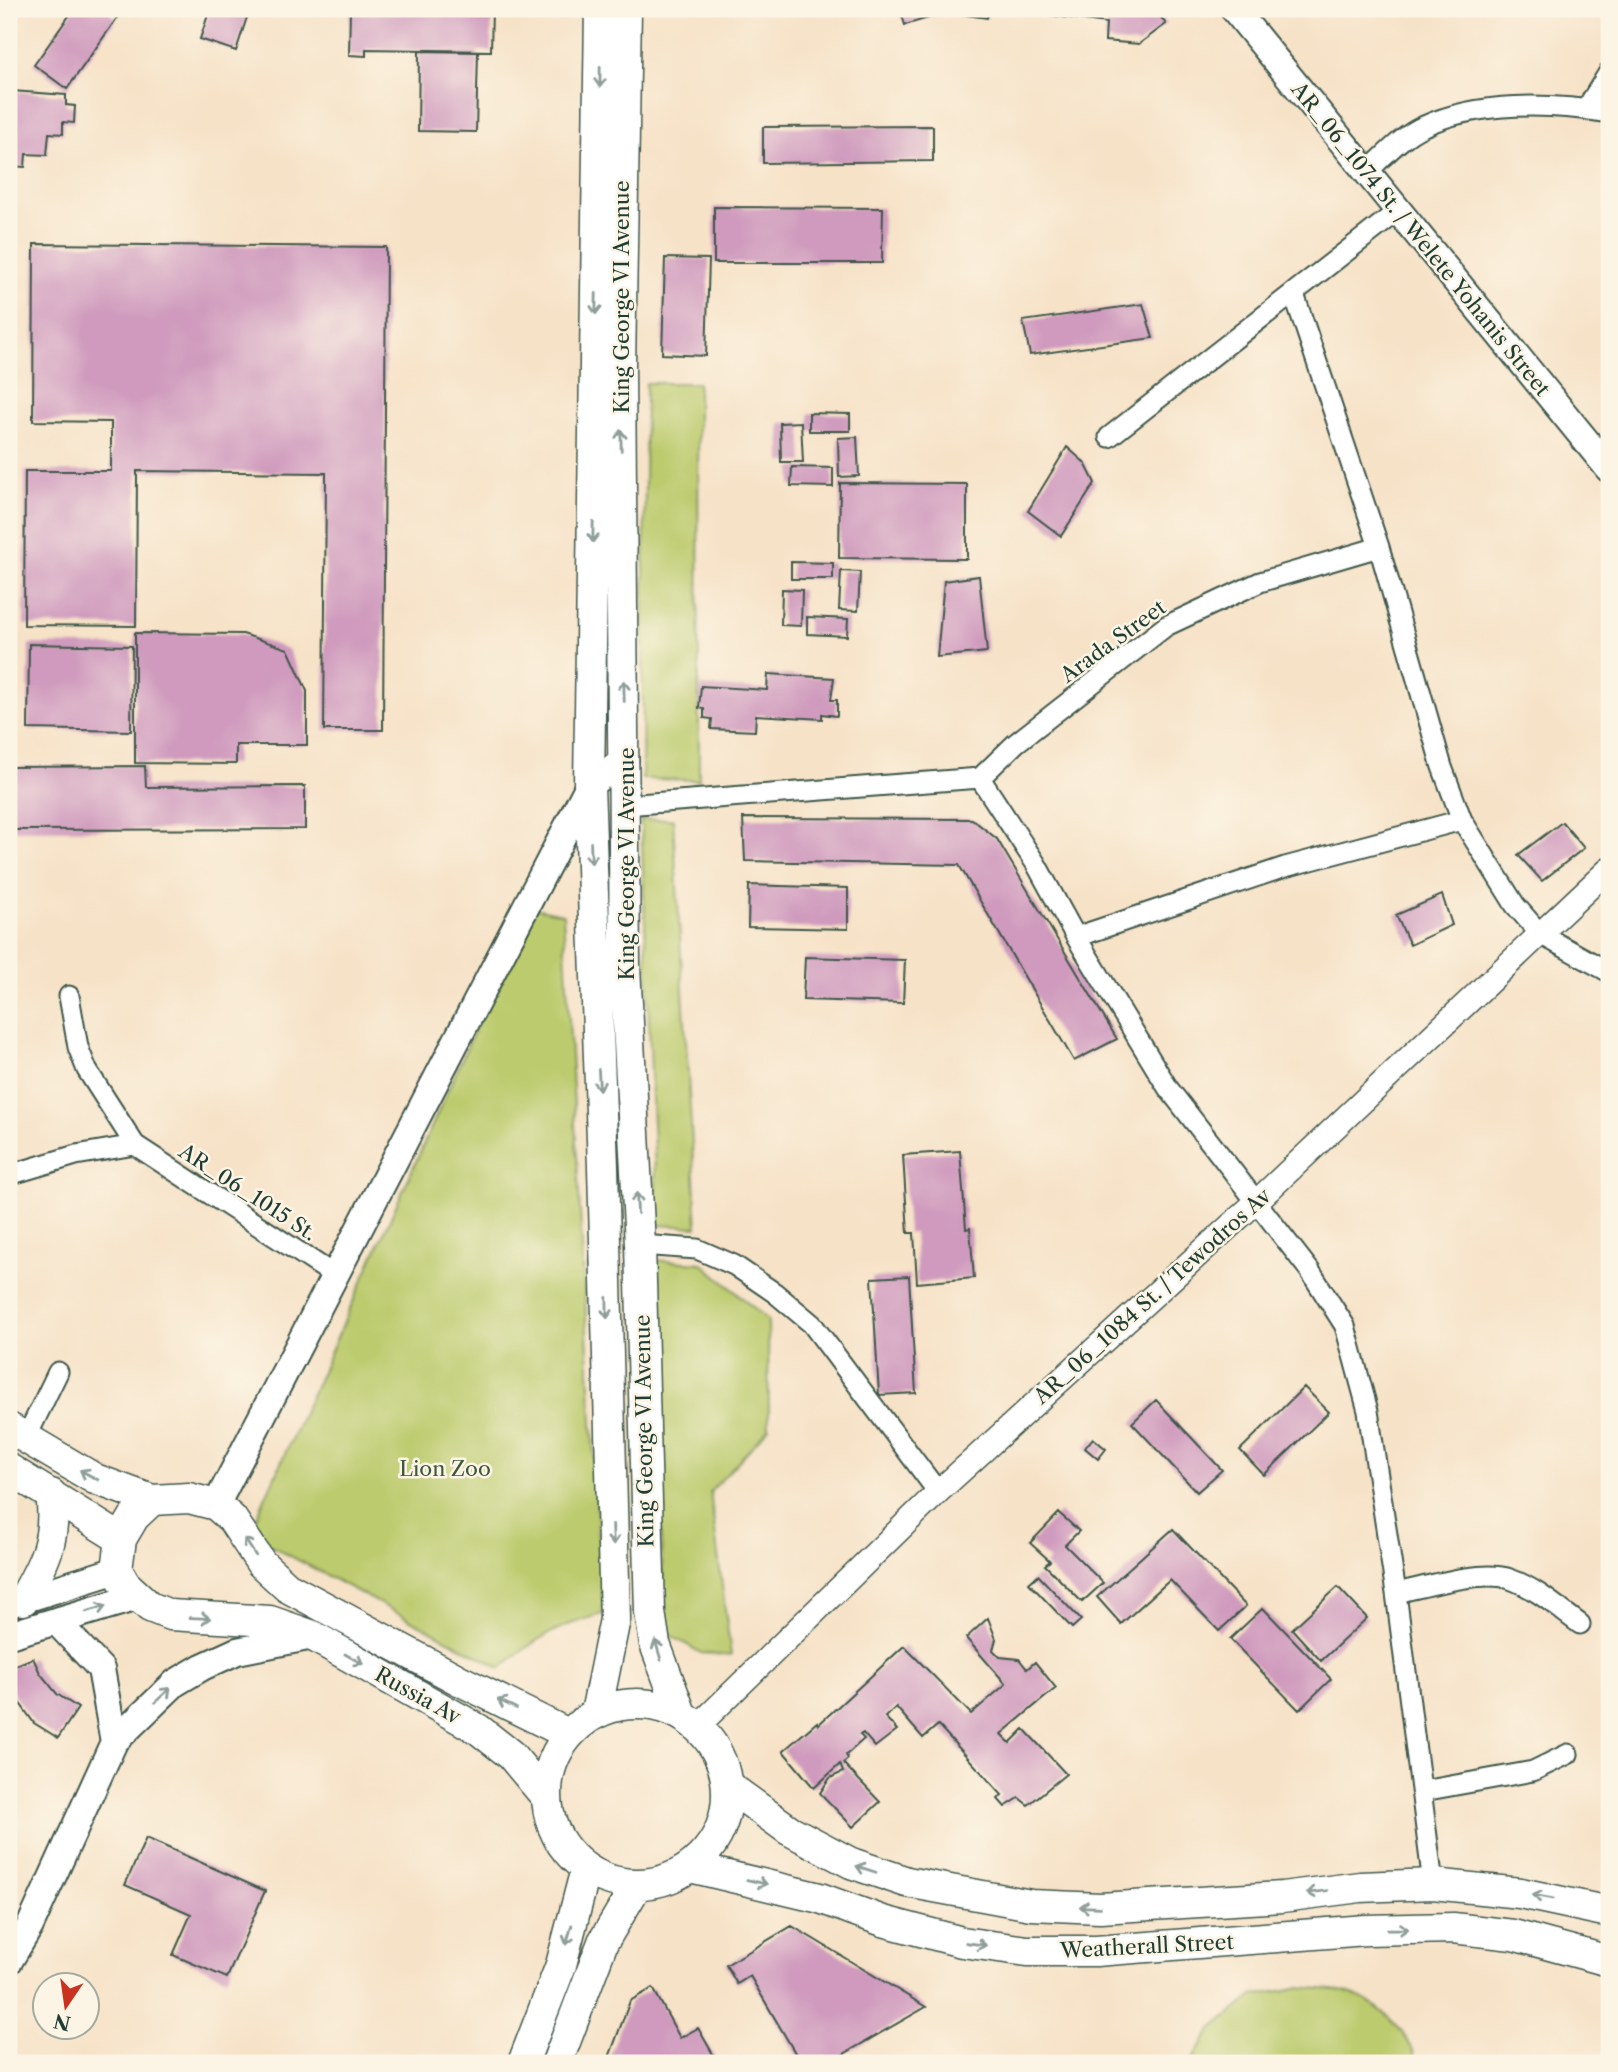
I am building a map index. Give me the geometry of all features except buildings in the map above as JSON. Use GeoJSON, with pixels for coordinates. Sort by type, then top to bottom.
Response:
{"type":"FeatureCollection","features":[{"type":"Feature","properties":{"kind":"main road","name":"King George VI Avenue"},"geometry":{"type":"LineString","coordinates":[[596,1713],[615,1619],[589,785],[600,9]]}},
{"type":"Feature","properties":{"kind":"main road","name":"King George VI Avenue"},"geometry":{"type":"LineString","coordinates":[[626,9],[620,367],[625,967],[640,1245],[650,1612],[655,1644],[689,1720]]}},
{"type":"Feature","properties":{"kind":"main road","name":"AR_06_1074 St. / Welete Yohanis Street"},"geometry":{"type":"LineString","coordinates":[[1234,9],[1609,468]]}},
{"type":"Feature","properties":{"kind":"main road"},"geometry":{"type":"LineString","coordinates":[[17,1433],[95,1479],[152,1500],[189,1498],[216,1505],[337,1277],[589,785],[625,760]]}},
{"type":"Feature","properties":{"kind":"main road"},"geometry":{"type":"LineString","coordinates":[[603,1167],[635,1160]]}},
{"type":"Feature","properties":{"kind":"main road"},"geometry":{"type":"LineString","coordinates":[[9,1469],[121,1539]]}},
{"type":"Feature","properties":{"kind":"main road"},"geometry":{"type":"LineString","coordinates":[[16,1602],[46,1561],[52,1532],[51,1493]]}},
{"type":"Feature","properties":{"kind":"main road"},"geometry":{"type":"LineString","coordinates":[[9,1635],[137,1597],[117,1570],[121,1539],[134,1517],[152,1500]]}},
{"type":"Feature","properties":{"kind":"main road","name":"Russia Av"},"geometry":{"type":"LineString","coordinates":[[216,1505],[232,1519],[261,1563],[287,1587],[459,1680],[568,1734]]}},
{"type":"Feature","properties":{"kind":"main road"},"geometry":{"type":"LineString","coordinates":[[16,1602],[117,1570]]}},
{"type":"Feature","properties":{"kind":"main road","name":"Russia Av"},"geometry":{"type":"LineString","coordinates":[[137,1597],[149,1607],[170,1615],[270,1621],[313,1636],[478,1729],[510,1755],[546,1797]]}},
{"type":"Feature","properties":{"kind":"main road"},"geometry":{"type":"LineString","coordinates":[[56,1621],[101,1670],[114,1742]]}},
{"type":"Feature","properties":{"kind":"main road"},"geometry":{"type":"LineString","coordinates":[[9,1961],[30,1926],[114,1742],[175,1683],[202,1667],[237,1651],[313,1636]]}},
{"type":"Feature","properties":{"kind":"main road"},"geometry":{"type":"LineString","coordinates":[[633,1704],[653,1704],[689,1720],[719,1753],[728,1786],[725,1817],[712,1845],[690,1867],[666,1881],[637,1885],[610,1880],[586,1869],[558,1839],[549,1819],[546,1797],[551,1763],[568,1734],[596,1713],[633,1704]]}},
{"type":"Feature","properties":{"kind":"main road"},"geometry":{"type":"LineString","coordinates":[[728,1786],[789,1830],[851,1864],[907,1882],[1031,1905],[1100,1908],[1282,1897],[1360,1887],[1433,1884],[1520,1893],[1609,1912]]}},
{"type":"Feature","properties":{"kind":"main road","name":"Weatherall Street"},"geometry":{"type":"LineString","coordinates":[[690,1867],[820,1898],[883,1921],[962,1942],[1027,1951],[1096,1951],[1366,1930],[1453,1928],[1513,1935],[1609,1961]]}},
{"type":"Feature","properties":{"kind":"main road"},"geometry":{"type":"LineString","coordinates":[[523,2063],[561,1965],[586,1869]]}},
{"type":"Feature","properties":{"kind":"main road"},"geometry":{"type":"LineString","coordinates":[[557,2063],[603,1942],[637,1885]]}},
{"type":"Feature","properties":{"kind":"main road"},"geometry":{"type":"LineString","coordinates":[[1027,1951],[1031,1905]]}},
{"type":"Feature","properties":{"kind":"street"},"geometry":{"type":"LineString","coordinates":[[1586,109],[1609,72]]}},
{"type":"Feature","properties":{"kind":"street"},"geometry":{"type":"LineString","coordinates":[[1366,173],[1423,126],[1453,116],[1501,109],[1586,109],[1609,113]]}},
{"type":"Feature","properties":{"kind":"street"},"geometry":{"type":"LineString","coordinates":[[1109,437],[1398,211]]}},
{"type":"Feature","properties":{"kind":"street"},"geometry":{"type":"LineString","coordinates":[[1294,294],[1379,547],[1442,766],[1462,820],[1515,905],[1540,934],[1609,972]]}},
{"type":"Feature","properties":{"kind":"street","name":"Arada Street"},"geometry":{"type":"LineString","coordinates":[[980,778],[1016,743],[1166,626],[1261,582],[1379,547]]}},
{"type":"Feature","properties":{"kind":"street"},"geometry":{"type":"LineString","coordinates":[[625,805],[980,778],[1036,864],[1076,937],[1168,1088],[1310,1271],[1345,1326],[1368,1411],[1396,1592],[1433,1884]]}},
{"type":"Feature","properties":{"kind":"street"},"geometry":{"type":"LineString","coordinates":[[1076,937],[1285,867],[1462,820]]}},
{"type":"Feature","properties":{"kind":"street","name":"AR_06_1084 St. / Tewodros Av"},"geometry":{"type":"LineString","coordinates":[[689,1720],[1255,1203],[1609,869]]}},
{"type":"Feature","properties":{"kind":"street","name":"AR_06_1015 St."},"geometry":{"type":"LineString","coordinates":[[69,996],[78,1048],[87,1070],[135,1145],[337,1277]]}},
{"type":"Feature","properties":{"kind":"street"},"geometry":{"type":"LineString","coordinates":[[9,1175],[76,1155],[135,1145]]}},
{"type":"Feature","properties":{"kind":"street"},"geometry":{"type":"LineString","coordinates":[[640,1245],[696,1249],[734,1265],[775,1293],[811,1324],[938,1492]]}},
{"type":"Feature","properties":{"kind":"street"},"geometry":{"type":"LineString","coordinates":[[17,1433],[58,1372]]}},
{"type":"Feature","properties":{"kind":"street"},"geometry":{"type":"LineString","coordinates":[[1396,1592],[1451,1581],[1494,1576],[1508,1578],[1529,1587],[1580,1624]]}},
{"type":"Feature","properties":{"kind":"street"},"geometry":{"type":"LineString","coordinates":[[1423,1791],[1533,1771],[1568,1754]]}},
{"type":"Feature","properties":{"kind":"green space"},"geometry":{"type":"Polygon","coordinates":[[[646,383],[698,383],[699,780],[642,779],[646,383]]]}},
{"type":"Feature","properties":{"kind":"green space"},"geometry":{"type":"Polygon","coordinates":[[[673,819],[697,1227],[657,1225],[641,820],[673,819]]]}},
{"type":"Feature","properties":{"kind":"green space","name":"Lion Zoo"},"geometry":{"type":"Polygon","coordinates":[[[530,907],[563,914],[603,1614],[548,1634],[525,1648],[501,1668],[249,1534],[530,907]]]}},
{"type":"Feature","properties":{"kind":"green space"},"geometry":{"type":"Polygon","coordinates":[[[649,1260],[702,1263],[768,1320],[769,1428],[710,1492],[731,1656],[701,1653],[665,1632],[649,1260]]]}},
{"type":"Feature","properties":{"kind":"green space"},"geometry":{"type":"Polygon","coordinates":[[[1301,1987],[1345,1992],[1369,2002],[1399,2029],[1418,2063],[1190,2063],[1213,2028],[1253,1996],[1301,1987]]]}}]}
